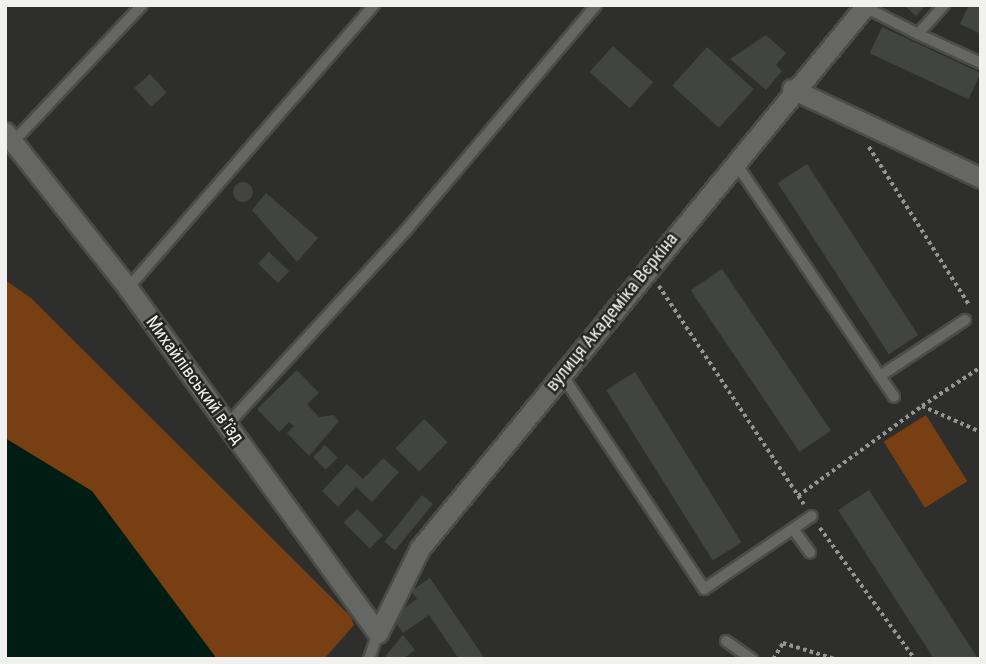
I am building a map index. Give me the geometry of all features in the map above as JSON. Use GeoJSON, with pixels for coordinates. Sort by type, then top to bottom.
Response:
{"type":"FeatureCollection","features":[{"type":"Feature","properties":{"kind":"street","name":"вулиця Академіка Вєркіна"},"geometry":{"type":"LineString","coordinates":[[378,633],[420,548],[792,89],[866,6]]}},
{"type":"Feature","properties":{"kind":"street"},"geometry":{"type":"LineString","coordinates":[[792,89],[981,178]]}},
{"type":"Feature","properties":{"kind":"street","name":"Михайлівський в'їзд"},"geometry":{"type":"LineString","coordinates":[[9,137],[128,288],[378,633]]}},
{"type":"Feature","properties":{"kind":"lane"},"geometry":{"type":"LineString","coordinates":[[9,137],[142,5]]}},
{"type":"Feature","properties":{"kind":"lane"},"geometry":{"type":"LineString","coordinates":[[128,288],[374,5]]}},
{"type":"Feature","properties":{"kind":"lane"},"geometry":{"type":"LineString","coordinates":[[227,425],[407,229],[596,5]]}},
{"type":"Feature","properties":{"kind":"lane"},"geometry":{"type":"LineString","coordinates":[[918,34],[944,5]]}},
{"type":"Feature","properties":{"kind":"lane"},"geometry":{"type":"LineString","coordinates":[[866,6],[981,63]]}},
{"type":"Feature","properties":{"kind":"lane"},"geometry":{"type":"LineString","coordinates":[[734,161],[894,397]]}},
{"type":"Feature","properties":{"kind":"lane"},"geometry":{"type":"LineString","coordinates":[[880,376],[965,320]]}},
{"type":"Feature","properties":{"kind":"lane"},"geometry":{"type":"LineString","coordinates":[[561,375],[704,589],[812,516]]}},
{"type":"Feature","properties":{"kind":"lane"},"geometry":{"type":"LineString","coordinates":[[793,529],[810,552]]}},
{"type":"Feature","properties":{"kind":"lane"},"geometry":{"type":"LineString","coordinates":[[369,659],[378,633]]}},
{"type":"Feature","properties":{"kind":"lane"},"geometry":{"type":"LineString","coordinates":[[726,641],[752,659]]}},
{"type":"Feature","properties":{"kind":"path"},"geometry":{"type":"LineString","coordinates":[[860,134],[973,311]]}},
{"type":"Feature","properties":{"kind":"path"},"geometry":{"type":"LineString","coordinates":[[656,281],[798,496],[915,659]]}},
{"type":"Feature","properties":{"kind":"path"},"geometry":{"type":"LineString","coordinates":[[798,496],[922,406],[981,367]]}},
{"type":"Feature","properties":{"kind":"path"},"geometry":{"type":"LineString","coordinates":[[922,406],[981,432]]}},
{"type":"Feature","properties":{"kind":"path"},"geometry":{"type":"LineString","coordinates":[[774,659],[783,643],[835,659]]}},
{"type":"Feature","properties":{"kind":"shaded area"},"geometry":{"type":"Polygon","coordinates":[[[5,280],[31,298],[351,617],[354,625],[324,659],[5,659],[5,280]]]}},
{"type":"Feature","properties":{"kind":"shaded area"},"geometry":{"type":"Polygon","coordinates":[[[926,415],[967,481],[925,508],[884,441],[926,415]]]}},
{"type":"Feature","properties":{"kind":"shaded area"},"geometry":{"type":"Polygon","coordinates":[[[5,438],[92,491],[217,659],[5,659],[5,438]]]}},
{"type":"Feature","properties":{"kind":"building"},"geometry":{"type":"Polygon","coordinates":[[[904,5],[926,5],[916,16],[904,5]]]}},
{"type":"Feature","properties":{"kind":"building"},"geometry":{"type":"Polygon","coordinates":[[[969,5],[981,5],[981,34],[960,24],[969,5]]]}},
{"type":"Feature","properties":{"kind":"building"},"geometry":{"type":"Polygon","coordinates":[[[882,27],[981,73],[969,99],[870,53],[882,27]]]}},
{"type":"Feature","properties":{"kind":"building"},"geometry":{"type":"Polygon","coordinates":[[[766,35],[786,53],[776,65],[782,71],[766,90],[730,59],[766,35]]]}},
{"type":"Feature","properties":{"kind":"building"},"geometry":{"type":"Polygon","coordinates":[[[613,46],[653,82],[630,108],[590,72],[613,46]]]}},
{"type":"Feature","properties":{"kind":"building"},"geometry":{"type":"Polygon","coordinates":[[[707,47],[754,89],[719,128],[672,86],[707,47]]]}},
{"type":"Feature","properties":{"kind":"building"},"geometry":{"type":"Polygon","coordinates":[[[150,74],[167,93],[151,107],[134,88],[150,74]]]}},
{"type":"Feature","properties":{"kind":"building"},"geometry":{"type":"Polygon","coordinates":[[[807,164],[918,335],[889,354],[778,183],[807,164]]]}},
{"type":"Feature","properties":{"kind":"building"},"geometry":{"type":"Polygon","coordinates":[[[243,182],[250,185],[253,192],[250,199],[243,202],[236,199],[233,192],[236,185],[243,182]]]}},
{"type":"Feature","properties":{"kind":"building"},"geometry":{"type":"Polygon","coordinates":[[[266,193],[318,238],[297,262],[252,210],[266,193]]]}},
{"type":"Feature","properties":{"kind":"building"},"geometry":{"type":"Polygon","coordinates":[[[269,252],[289,271],[278,283],[258,264],[269,252]]]}},
{"type":"Feature","properties":{"kind":"building"},"geometry":{"type":"Polygon","coordinates":[[[722,269],[831,431],[800,452],[690,290],[722,269]]]}},
{"type":"Feature","properties":{"kind":"building"},"geometry":{"type":"Polygon","coordinates":[[[297,370],[319,393],[307,404],[319,417],[334,415],[339,421],[309,456],[287,433],[294,426],[289,422],[279,432],[257,409],[297,370]]]}},
{"type":"Feature","properties":{"kind":"building"},"geometry":{"type":"Polygon","coordinates":[[[635,372],[742,542],[713,560],[606,390],[635,372]]]}},
{"type":"Feature","properties":{"kind":"building"},"geometry":{"type":"Polygon","coordinates":[[[424,419],[448,442],[419,471],[396,448],[424,419]]]}},
{"type":"Feature","properties":{"kind":"building"},"geometry":{"type":"Polygon","coordinates":[[[325,445],[338,458],[326,470],[313,457],[325,445]]]}},
{"type":"Feature","properties":{"kind":"building"},"geometry":{"type":"Polygon","coordinates":[[[383,458],[399,472],[372,502],[356,487],[338,507],[322,491],[347,464],[363,479],[383,458]]]}},
{"type":"Feature","properties":{"kind":"building"},"geometry":{"type":"Polygon","coordinates":[[[869,490],[977,657],[974,659],[934,659],[838,510],[869,490]]]}},
{"type":"Feature","properties":{"kind":"building"},"geometry":{"type":"Polygon","coordinates":[[[422,495],[433,504],[395,550],[384,542],[422,495]]]}},
{"type":"Feature","properties":{"kind":"building"},"geometry":{"type":"Polygon","coordinates":[[[357,509],[383,535],[370,549],[344,522],[357,509]]]}},
{"type":"Feature","properties":{"kind":"building"},"geometry":{"type":"Polygon","coordinates":[[[430,578],[485,659],[459,659],[429,615],[403,633],[392,617],[417,599],[411,591],[430,578]]]}},
{"type":"Feature","properties":{"kind":"building"},"geometry":{"type":"Polygon","coordinates":[[[403,635],[415,650],[403,659],[383,659],[403,635]]]}}]}
